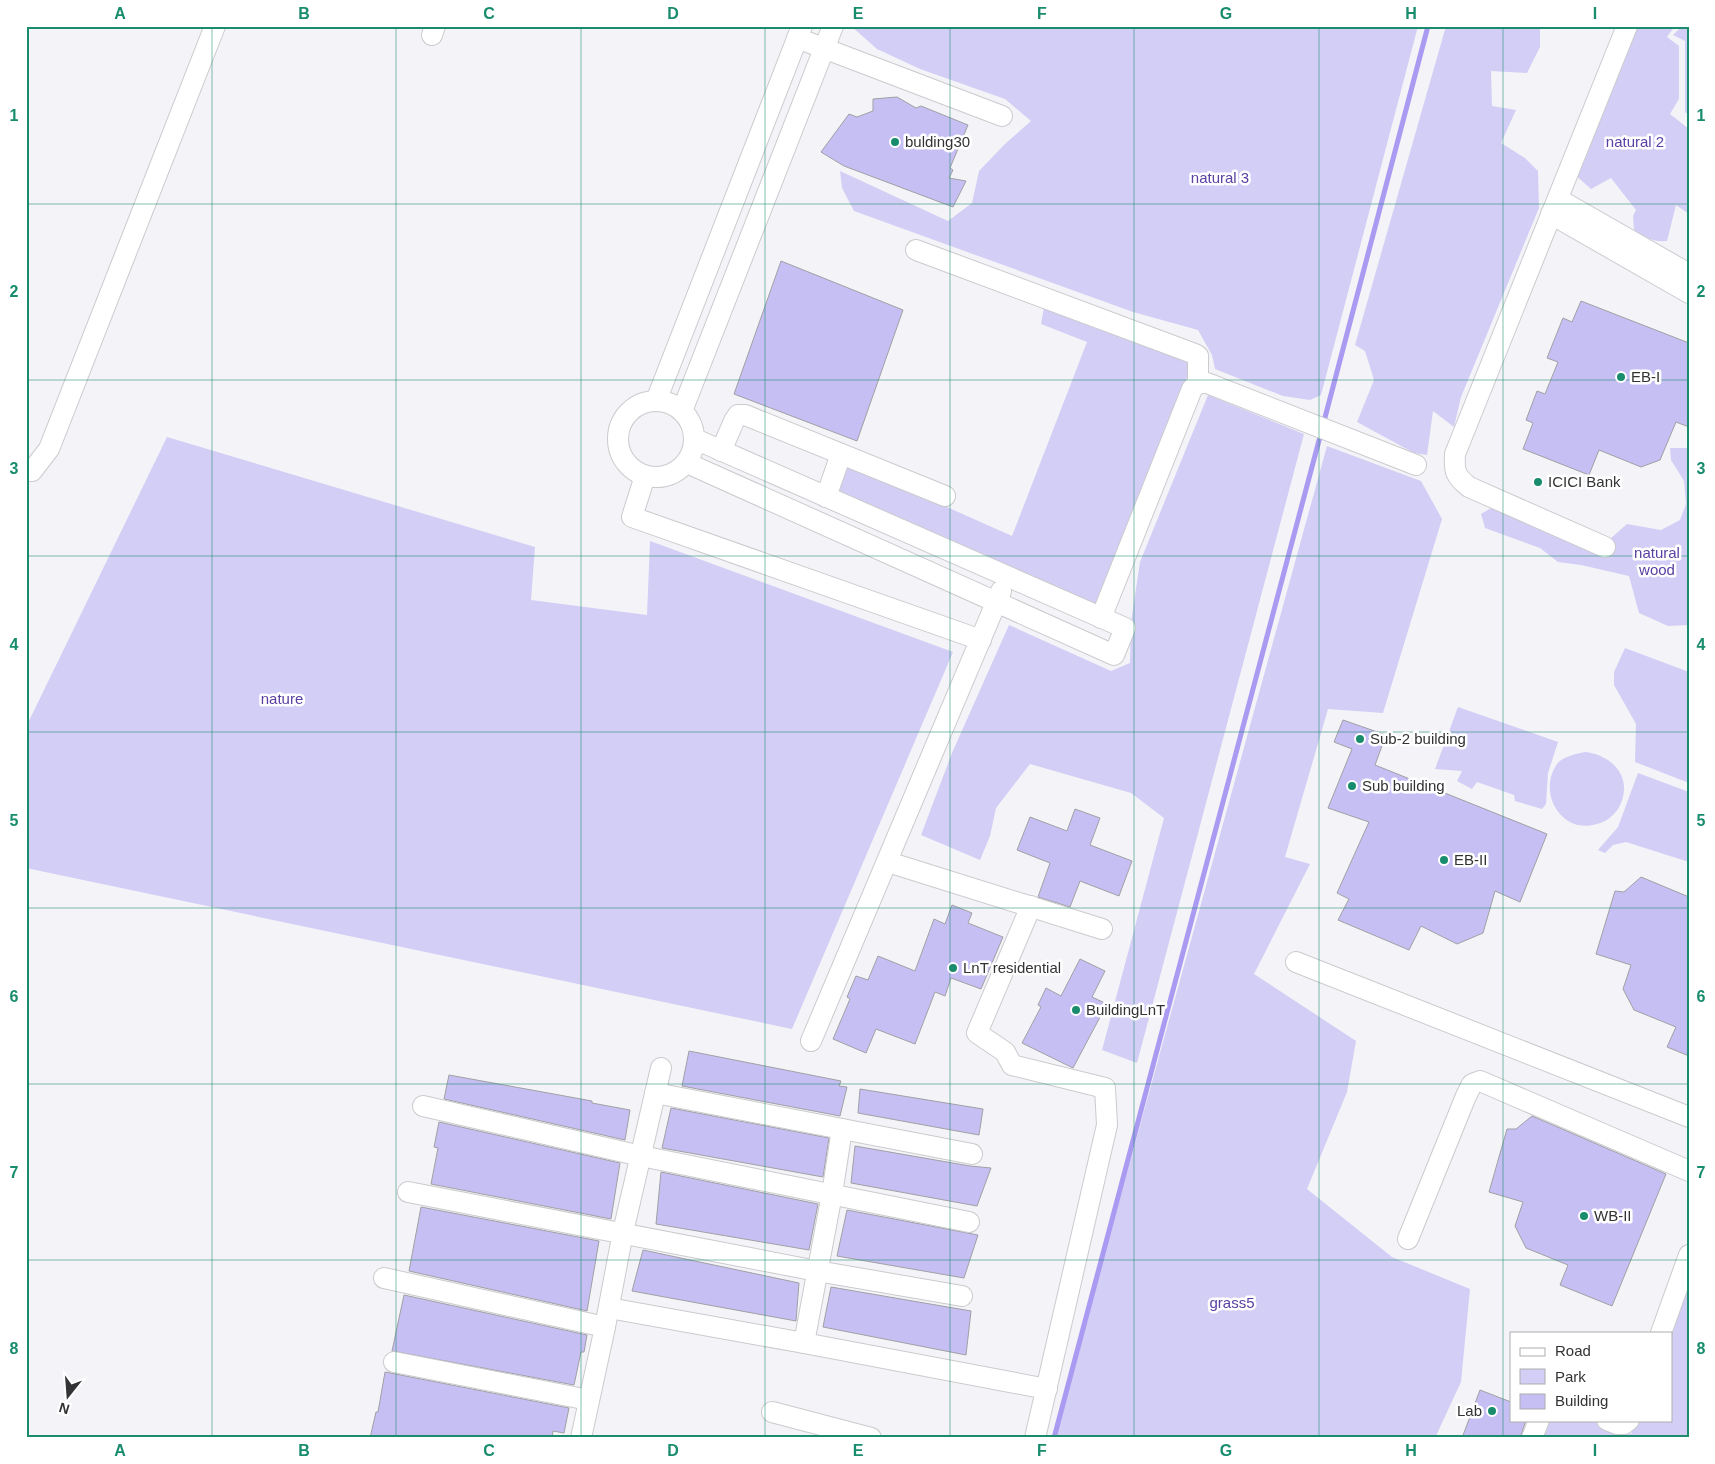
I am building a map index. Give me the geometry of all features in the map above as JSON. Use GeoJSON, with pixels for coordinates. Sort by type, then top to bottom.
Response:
{"type":"FeatureCollection","features":[{"type":"Feature","properties":{"kind":"street"},"geometry":{"type":"LineString","coordinates":[[28,476],[49,448],[215,26]]}},
{"type":"Feature","properties":{"kind":"street"},"geometry":{"type":"LineString","coordinates":[[682,411],[833,26]]}},
{"type":"Feature","properties":{"kind":"street"},"geometry":{"type":"LineString","coordinates":[[1605,547],[1469,487],[1459,479],[1454,468],[1455,454],[1628,26]]}},
{"type":"Feature","properties":{"kind":"street"},"geometry":{"type":"LineString","coordinates":[[656,400],[800,32],[824,48],[1002,116]]}},
{"type":"Feature","properties":{"kind":"street"},"geometry":{"type":"LineString","coordinates":[[1555,206],[1689,274]]}},
{"type":"Feature","properties":{"kind":"street"},"geometry":{"type":"LineString","coordinates":[[1555,206],[1689,293]]}},
{"type":"Feature","properties":{"kind":"street"},"geometry":{"type":"LineString","coordinates":[[916,250],[1195,354],[1199,360],[1198,383],[1192,389],[1101,618]]}},
{"type":"Feature","properties":{"kind":"street"},"geometry":{"type":"LineString","coordinates":[[1198,383],[1207,383],[1416,465]]}},
{"type":"Feature","properties":{"kind":"street"},"geometry":{"type":"LineString","coordinates":[[656,400],[668,402],[688,416],[693,427],[695,440],[693,451],[687,463],[677,472],[664,477],[651,478],[638,473],[627,465],[620,454],[617,440],[619,427],[625,416],[644,402],[656,400]]}},
{"type":"Feature","properties":{"kind":"street"},"geometry":{"type":"LineString","coordinates":[[721,451],[734,421],[738,415],[745,415],[945,496]]}},
{"type":"Feature","properties":{"kind":"street"},"geometry":{"type":"LineString","coordinates":[[687,463],[1114,654],[1125,628],[695,440]]}},
{"type":"Feature","properties":{"kind":"street"},"geometry":{"type":"LineString","coordinates":[[826,497],[841,454]]}},
{"type":"Feature","properties":{"kind":"street"},"geometry":{"type":"LineString","coordinates":[[645,476],[632,516],[981,640]]}},
{"type":"Feature","properties":{"kind":"street"},"geometry":{"type":"LineString","coordinates":[[811,1041],[888,862],[1006,576]]}},
{"type":"Feature","properties":{"kind":"street"},"geometry":{"type":"LineString","coordinates":[[888,862],[1102,929]]}},
{"type":"Feature","properties":{"kind":"street"},"geometry":{"type":"LineString","coordinates":[[1031,906],[977,1033],[1005,1052],[1012,1065],[1105,1088],[1107,1125],[1035,1438]]}},
{"type":"Feature","properties":{"kind":"street"},"geometry":{"type":"LineString","coordinates":[[1296,962],[1689,1117]]}},
{"type":"Feature","properties":{"kind":"street"},"geometry":{"type":"LineString","coordinates":[[581,1438],[623,1232],[661,1068]]}},
{"type":"Feature","properties":{"kind":"street"},"geometry":{"type":"LineString","coordinates":[[1408,1239],[1466,1096],[1472,1084],[1480,1081],[1689,1171]]}},
{"type":"Feature","properties":{"kind":"street"},"geometry":{"type":"LineString","coordinates":[[655,1093],[972,1154]]}},
{"type":"Feature","properties":{"kind":"street"},"geometry":{"type":"LineString","coordinates":[[423,1106],[641,1156],[969,1222]]}},
{"type":"Feature","properties":{"kind":"street"},"geometry":{"type":"LineString","coordinates":[[804,1343],[832,1194],[842,1129]]}},
{"type":"Feature","properties":{"kind":"street"},"geometry":{"type":"LineString","coordinates":[[408,1192],[818,1271],[962,1296]]}},
{"type":"Feature","properties":{"kind":"street"},"geometry":{"type":"LineString","coordinates":[[1661,1332],[1689,1254]]}},
{"type":"Feature","properties":{"kind":"street"},"geometry":{"type":"LineString","coordinates":[[384,1278],[607,1317],[804,1343],[1047,1389]]}},
{"type":"Feature","properties":{"kind":"street"},"geometry":{"type":"LineString","coordinates":[[394,1362],[589,1400]]}},
{"type":"Feature","properties":{"kind":"street"},"geometry":{"type":"LineString","coordinates":[[772,1412],[871,1438]]}},
{"type":"Feature","properties":{"kind":"street"},"geometry":{"type":"LineString","coordinates":[[1532,1438],[1539,1422]]}},
{"type":"Feature","properties":{"kind":"street"},"geometry":{"type":"LineString","coordinates":[[1612,1422],[1617,1424],[1626,1422]]}},
{"type":"Feature","properties":{"kind":"green space","name":"natural 3"},"geometry":{"type":"Polygon","coordinates":[[[851,26],[1418,26],[1321,395],[1310,400],[1283,396],[1215,369],[1212,355],[1198,330],[1133,312],[854,211],[842,188],[840,171],[948,221],[972,203],[979,171],[1031,121],[1005,99],[920,69],[877,49],[851,26]]]}},
{"type":"Feature","properties":{"kind":"green space"},"geometry":{"type":"Polygon","coordinates":[[[1446,26],[1540,26],[1540,47],[1527,73],[1491,71],[1492,106],[1516,110],[1501,143],[1525,158],[1538,171],[1539,208],[1461,397],[1454,427],[1433,411],[1427,455],[1414,453],[1357,422],[1374,380],[1365,351],[1355,345],[1446,26]]]}},
{"type":"Feature","properties":{"kind":"green space","name":"natural 2"},"geometry":{"type":"Polygon","coordinates":[[[1633,26],[1675,26],[1667,37],[1679,46],[1679,99],[1670,114],[1689,129],[1689,214],[1676,205],[1667,241],[1649,239],[1634,230],[1633,216],[1636,210],[1611,178],[1591,189],[1573,173],[1633,26]]]}},
{"type":"Feature","properties":{"kind":"green space"},"geometry":{"type":"Polygon","coordinates":[[[1682,26],[1689,26],[1689,115],[1685,112],[1685,41],[1673,35],[1682,26]]]}},
{"type":"Feature","properties":{"kind":"green space"},"geometry":{"type":"Polygon","coordinates":[[[1044,307],[1193,362],[1095,605],[839,491],[848,463],[1012,536],[1087,342],[1041,324],[1044,307]]]}},
{"type":"Feature","properties":{"kind":"green space"},"geometry":{"type":"Polygon","coordinates":[[[1208,395],[1304,434],[1137,1063],[1102,1050],[1164,818],[1131,793],[1030,764],[996,808],[990,836],[980,860],[921,835],[952,753],[1009,625],[1111,671],[1130,663],[1131,622],[1140,562],[1208,395]]]}},
{"type":"Feature","properties":{"kind":"green space","name":"nature"},"geometry":{"type":"Polygon","coordinates":[[[167,437],[535,547],[531,600],[647,615],[650,541],[953,652],[792,1029],[26,868],[26,727],[167,437]]]}},
{"type":"Feature","properties":{"kind":"green space","name":"grass5"},"geometry":{"type":"Polygon","coordinates":[[[1327,446],[1421,481],[1442,519],[1383,713],[1328,709],[1285,857],[1310,864],[1254,974],[1356,1041],[1347,1092],[1307,1189],[1392,1257],[1470,1289],[1461,1382],[1435,1438],[1054,1438],[1327,446]]]}},
{"type":"Feature","properties":{"kind":"green space","name":"natural wood"},"geometry":{"type":"Polygon","coordinates":[[[1670,448],[1689,448],[1689,625],[1668,626],[1639,613],[1629,576],[1581,565],[1558,562],[1540,548],[1485,528],[1481,514],[1496,505],[1613,546],[1611,538],[1627,524],[1661,530],[1680,520],[1686,504],[1684,481],[1671,460],[1670,448]]]}},
{"type":"Feature","properties":{"kind":"green space"},"geometry":{"type":"Polygon","coordinates":[[[1625,648],[1689,672],[1689,783],[1635,762],[1636,724],[1614,685],[1614,672],[1625,648]]]}},
{"type":"Feature","properties":{"kind":"green space"},"geometry":{"type":"Polygon","coordinates":[[[1458,707],[1558,742],[1548,773],[1546,804],[1542,809],[1515,801],[1514,795],[1477,782],[1472,789],[1457,781],[1462,771],[1435,769],[1458,707]]]}},
{"type":"Feature","properties":{"kind":"green space"},"geometry":{"type":"Polygon","coordinates":[[[1585,752],[1605,758],[1613,764],[1623,779],[1624,788],[1623,798],[1612,816],[1600,823],[1584,826],[1573,823],[1563,817],[1556,809],[1551,798],[1550,787],[1551,775],[1560,761],[1585,752]]]}},
{"type":"Feature","properties":{"kind":"green space"},"geometry":{"type":"Polygon","coordinates":[[[1638,773],[1689,792],[1689,862],[1626,842],[1613,845],[1605,853],[1598,850],[1618,827],[1638,773]]]}},
{"type":"Feature","properties":{"kind":"green space"},"geometry":{"type":"Polygon","coordinates":[[[1689,1279],[1689,1438],[1540,1438],[1546,1422],[1597,1422],[1631,1434],[1635,1422],[1672,1422],[1671,1332],[1689,1279]]]}},
{"type":"Feature","properties":{"kind":"building","name":"bulding30"},"geometry":{"type":"Polygon","coordinates":[[[897,97],[916,108],[921,106],[968,125],[950,168],[953,170],[949,178],[966,181],[953,207],[844,166],[821,152],[849,114],[857,117],[873,111],[873,99],[897,97]]]}},
{"type":"Feature","properties":{"kind":"building"},"geometry":{"type":"Polygon","coordinates":[[[781,261],[903,310],[857,441],[734,394],[781,261]]]}},
{"type":"Feature","properties":{"kind":"building","name":"EB-I"},"geometry":{"type":"Polygon","coordinates":[[[1581,301],[1689,343],[1689,427],[1676,422],[1660,460],[1641,467],[1599,450],[1589,475],[1523,449],[1533,423],[1526,420],[1537,391],[1545,394],[1558,362],[1547,358],[1563,318],[1572,322],[1581,301]]]}},
{"type":"Feature","properties":{"kind":"building","name":"EB-II"},"geometry":{"type":"Polygon","coordinates":[[[1343,720],[1386,735],[1375,765],[1547,834],[1520,902],[1495,891],[1483,933],[1457,944],[1421,926],[1409,950],[1338,920],[1349,899],[1337,893],[1369,822],[1328,808],[1352,749],[1334,742],[1343,720]]]}},
{"type":"Feature","properties":{"kind":"building"},"geometry":{"type":"Polygon","coordinates":[[[1075,809],[1100,818],[1090,845],[1132,861],[1119,896],[1080,881],[1070,907],[1038,897],[1050,863],[1017,850],[1030,817],[1067,831],[1075,809]]]}},
{"type":"Feature","properties":{"kind":"building"},"geometry":{"type":"Polygon","coordinates":[[[1641,877],[1689,897],[1689,1056],[1667,1047],[1676,1027],[1634,1010],[1623,989],[1631,965],[1596,954],[1615,891],[1624,892],[1641,877]]]}},
{"type":"Feature","properties":{"kind":"building","name":"LnT residential"},"geometry":{"type":"Polygon","coordinates":[[[952,905],[972,913],[968,923],[1003,937],[981,989],[951,978],[945,996],[935,992],[915,1044],[876,1029],[866,1053],[833,1039],[850,999],[847,997],[856,976],[868,980],[878,956],[915,971],[934,919],[945,924],[952,905]]]}},
{"type":"Feature","properties":{"kind":"building","name":"BuildingLnT"},"geometry":{"type":"Polygon","coordinates":[[[1080,959],[1105,971],[1092,997],[1107,1004],[1073,1068],[1022,1043],[1041,1007],[1038,1005],[1046,988],[1061,996],[1080,959]]]}},
{"type":"Feature","properties":{"kind":"building"},"geometry":{"type":"Polygon","coordinates":[[[689,1051],[841,1081],[839,1086],[847,1087],[840,1116],[682,1086],[689,1051]]]}},
{"type":"Feature","properties":{"kind":"building"},"geometry":{"type":"Polygon","coordinates":[[[449,1075],[592,1101],[592,1103],[630,1110],[625,1140],[444,1099],[449,1075]]]}},
{"type":"Feature","properties":{"kind":"building"},"geometry":{"type":"Polygon","coordinates":[[[860,1089],[983,1109],[979,1135],[858,1113],[860,1089]]]}},
{"type":"Feature","properties":{"kind":"building"},"geometry":{"type":"Polygon","coordinates":[[[671,1108],[829,1138],[823,1177],[662,1148],[671,1108]]]}},
{"type":"Feature","properties":{"kind":"building","name":"WB-II"},"geometry":{"type":"Polygon","coordinates":[[[1532,1116],[1666,1174],[1612,1306],[1560,1285],[1568,1265],[1526,1248],[1515,1226],[1523,1202],[1489,1192],[1507,1129],[1516,1129],[1532,1116]]]}},
{"type":"Feature","properties":{"kind":"building"},"geometry":{"type":"Polygon","coordinates":[[[439,1122],[620,1163],[611,1219],[431,1184],[438,1148],[434,1147],[439,1122]]]}},
{"type":"Feature","properties":{"kind":"building"},"geometry":{"type":"Polygon","coordinates":[[[855,1146],[991,1168],[977,1206],[851,1183],[855,1146]]]}},
{"type":"Feature","properties":{"kind":"building"},"geometry":{"type":"Polygon","coordinates":[[[661,1172],[818,1204],[809,1250],[656,1224],[661,1172]]]}},
{"type":"Feature","properties":{"kind":"building"},"geometry":{"type":"Polygon","coordinates":[[[421,1207],[599,1241],[587,1311],[409,1271],[421,1207]]]}},
{"type":"Feature","properties":{"kind":"building"},"geometry":{"type":"Polygon","coordinates":[[[847,1210],[978,1235],[964,1278],[837,1256],[847,1210]]]}},
{"type":"Feature","properties":{"kind":"building"},"geometry":{"type":"Polygon","coordinates":[[[643,1250],[799,1283],[796,1321],[632,1291],[643,1250]]]}},
{"type":"Feature","properties":{"kind":"building"},"geometry":{"type":"Polygon","coordinates":[[[831,1287],[971,1311],[966,1355],[823,1327],[831,1287]]]}},
{"type":"Feature","properties":{"kind":"building"},"geometry":{"type":"Polygon","coordinates":[[[404,1295],[587,1335],[584,1352],[581,1352],[574,1385],[392,1351],[404,1295]]]}},
{"type":"Feature","properties":{"kind":"building"},"geometry":{"type":"Polygon","coordinates":[[[385,1372],[569,1408],[564,1433],[553,1431],[552,1438],[370,1438],[376,1412],[378,1412],[385,1372]]]}},
{"type":"Feature","properties":{"kind":"building","name":"Lab"},"geometry":{"type":"Polygon","coordinates":[[[1480,1390],[1510,1402],[1510,1422],[1525,1422],[1520,1438],[1462,1438],[1480,1390]]]}},
{"type":"Feature","properties":{"kind":"waterway"},"geometry":{"type":"LineString","coordinates":[[1323,425],[1428,26]]}},
{"type":"Feature","properties":{"kind":"waterway"},"geometry":{"type":"LineString","coordinates":[[1054,1438],[1321,433]]}},
{"type":"Feature","properties":{"kind":"place","name":"bulding30"},"geometry":{"type":"Point","coordinates":[895,142]}},
{"type":"Feature","properties":{"kind":"place","name":"EB-I"},"geometry":{"type":"Point","coordinates":[1621,377]}},
{"type":"Feature","properties":{"kind":"place","name":"ICICI Bank"},"geometry":{"type":"Point","coordinates":[1538,482]}},
{"type":"Feature","properties":{"kind":"place","name":"Sub-2 building"},"geometry":{"type":"Point","coordinates":[1360,739]}},
{"type":"Feature","properties":{"kind":"place","name":"Sub building"},"geometry":{"type":"Point","coordinates":[1352,786]}},
{"type":"Feature","properties":{"kind":"place","name":"EB-II"},"geometry":{"type":"Point","coordinates":[1444,860]}},
{"type":"Feature","properties":{"kind":"place","name":"LnT residential"},"geometry":{"type":"Point","coordinates":[953,968]}},
{"type":"Feature","properties":{"kind":"place","name":"BuildingLnT"},"geometry":{"type":"Point","coordinates":[1076,1010]}},
{"type":"Feature","properties":{"kind":"place","name":"WB-II"},"geometry":{"type":"Point","coordinates":[1584,1216]}},
{"type":"Feature","properties":{"kind":"place","name":"Lab"},"geometry":{"type":"Point","coordinates":[1492,1411]}}]}
